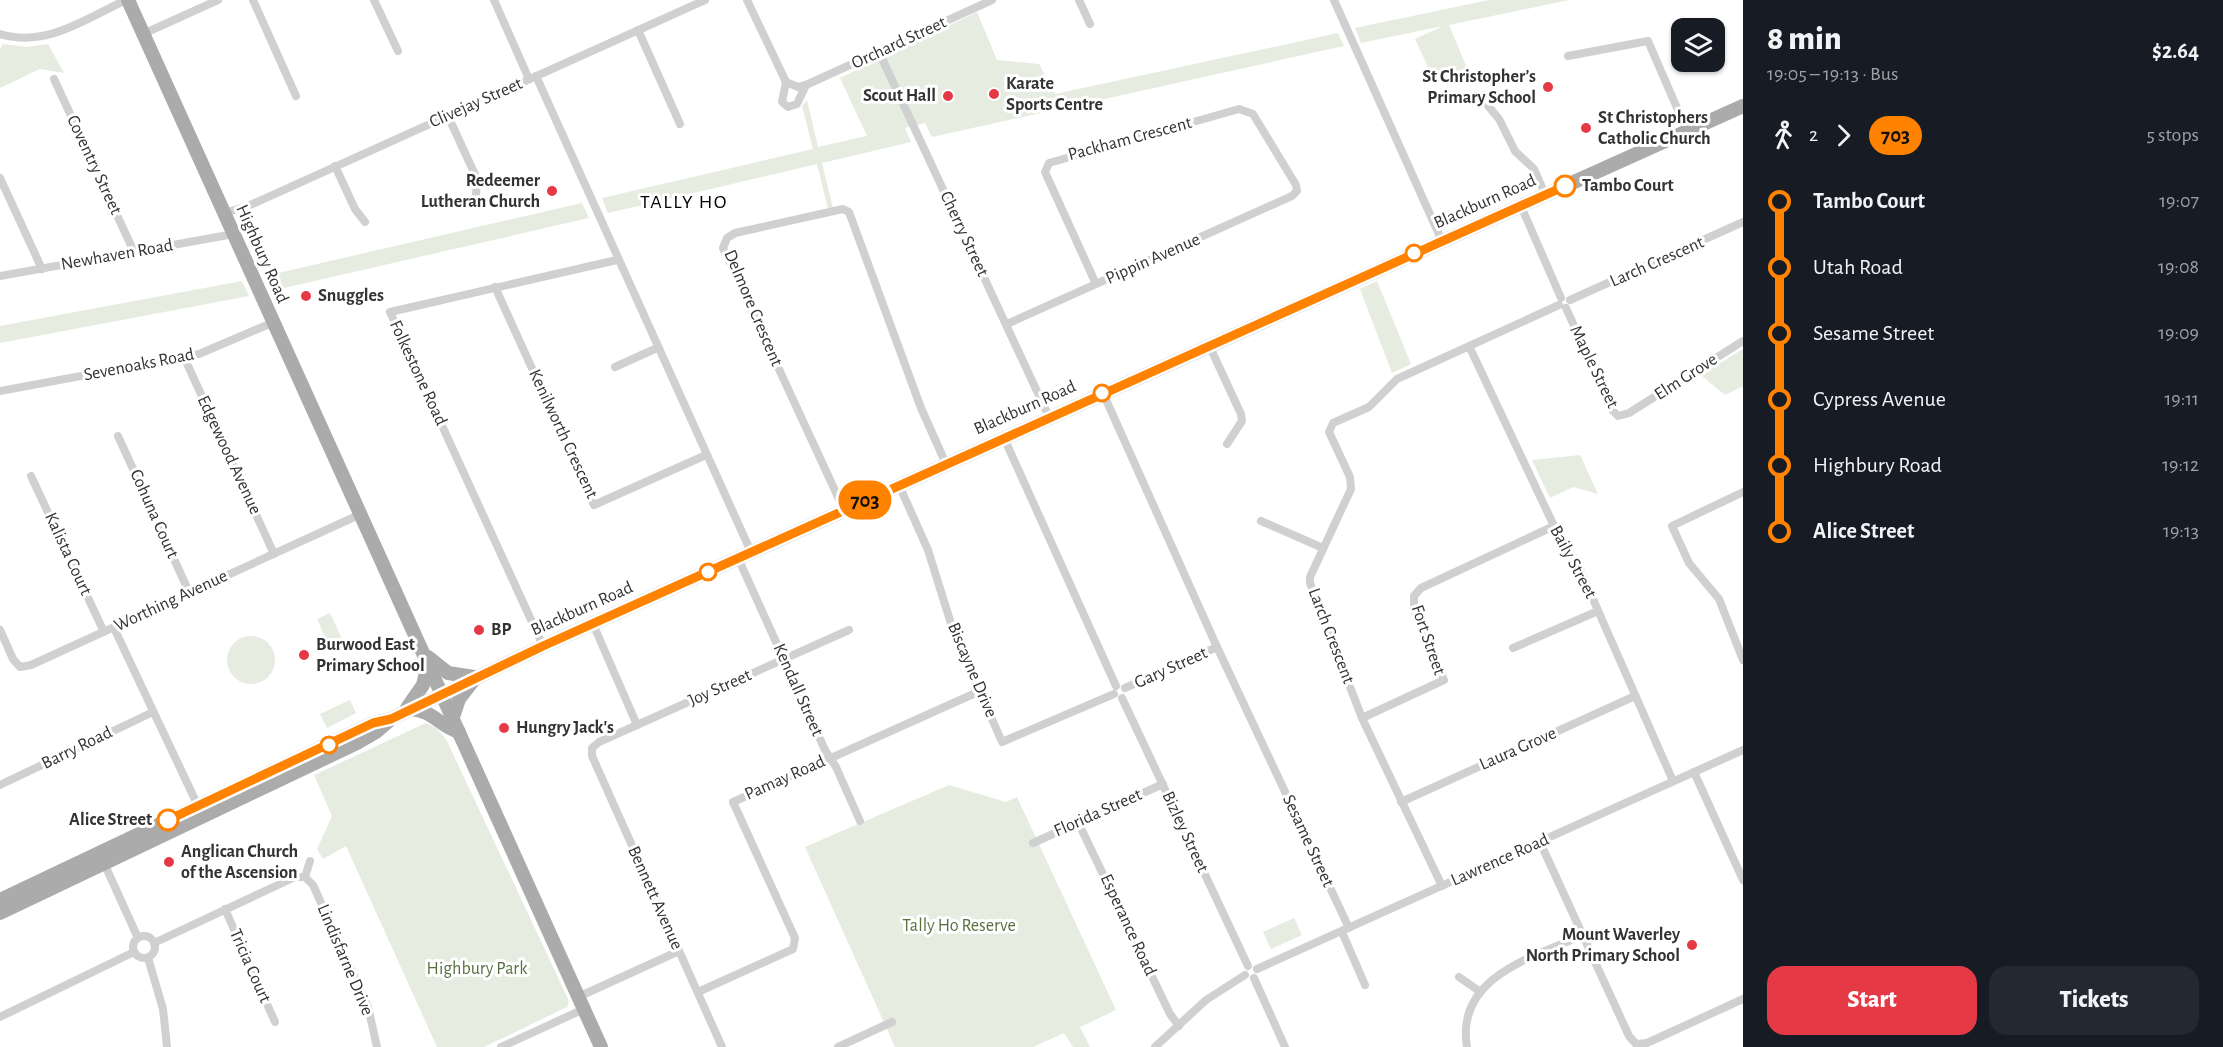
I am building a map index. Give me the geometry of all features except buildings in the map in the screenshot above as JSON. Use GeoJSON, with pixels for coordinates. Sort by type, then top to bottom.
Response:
{"type":"FeatureCollection","features":[{"type":"Feature","properties":{"kind":"main road","name":"Highbury Road"},"geometry":{"type":"LineString","coordinates":[[127,0],[601,1047]]}},
{"type":"Feature","properties":{"kind":"main road","name":"Blackburn Road"},"geometry":{"type":"LineString","coordinates":[[0,913],[102,858],[201,811],[357,743],[376,732],[391,719],[479,675],[1743,106]]}},
{"type":"Feature","properties":{"kind":"main road"},"geometry":{"type":"LineString","coordinates":[[407,711],[423,685],[426,658],[448,673],[479,675]]}},
{"type":"Feature","properties":{"kind":"main road"},"geometry":{"type":"LineString","coordinates":[[453,717],[464,691],[479,675]]}},
{"type":"Feature","properties":{"kind":"main road"},"geometry":{"type":"LineString","coordinates":[[407,711],[425,710],[448,729],[459,732]]}},
{"type":"Feature","properties":{"kind":"main road","name":"Blackburn Road"},"geometry":{"type":"LineString","coordinates":[[0,900],[102,858]]}},
{"type":"Feature","properties":{"kind":"street"},"geometry":{"type":"LineString","coordinates":[[0,34],[17,39],[37,39],[127,0]]}},
{"type":"Feature","properties":{"kind":"street"},"geometry":{"type":"LineString","coordinates":[[143,34],[218,0]]}},
{"type":"Feature","properties":{"kind":"street"},"geometry":{"type":"LineString","coordinates":[[253,0],[296,96]]}},
{"type":"Feature","properties":{"kind":"street"},"geometry":{"type":"LineString","coordinates":[[374,0],[398,51]]}},
{"type":"Feature","properties":{"kind":"street","name":"Kendall Street"},"geometry":{"type":"LineString","coordinates":[[494,0],[533,77],[706,455],[784,660],[860,821]]}},
{"type":"Feature","properties":{"kind":"street","name":"Clivejay Street"},"geometry":{"type":"LineString","coordinates":[[226,216],[705,0]]}},
{"type":"Feature","properties":{"kind":"street"},"geometry":{"type":"LineString","coordinates":[[747,0],[786,82],[798,87],[806,85]]}},
{"type":"Feature","properties":{"kind":"street","name":"Orchard Street"},"geometry":{"type":"LineString","coordinates":[[786,82],[782,102],[788,107],[797,104],[806,85],[990,0]]}},
{"type":"Feature","properties":{"kind":"street"},"geometry":{"type":"LineString","coordinates":[[1079,0],[1090,24]]}},
{"type":"Feature","properties":{"kind":"street"},"geometry":{"type":"LineString","coordinates":[[1334,0],[1442,241]]}},
{"type":"Feature","properties":{"kind":"street"},"geometry":{"type":"LineString","coordinates":[[638,30],[680,124]]}},
{"type":"Feature","properties":{"kind":"street"},"geometry":{"type":"LineString","coordinates":[[1569,56],[1648,41],[1687,131]]}},
{"type":"Feature","properties":{"kind":"street","name":"Cherry Street"},"geometry":{"type":"LineString","coordinates":[[879,52],[1049,417]]}},
{"type":"Feature","properties":{"kind":"street","name":"Coventry Street"},"geometry":{"type":"LineString","coordinates":[[54,79],[134,252]]}},
{"type":"Feature","properties":{"kind":"street"},"geometry":{"type":"LineString","coordinates":[[1485,102],[1499,119],[1515,151],[1534,169],[1545,194]]}},
{"type":"Feature","properties":{"kind":"street","name":"Packham Crescent"},"geometry":{"type":"LineString","coordinates":[[1096,284],[1045,172],[1048,163],[1239,109],[1253,114],[1259,120],[1297,190]]}},
{"type":"Feature","properties":{"kind":"street"},"geometry":{"type":"LineString","coordinates":[[448,116],[477,179],[476,195]]}},
{"type":"Feature","properties":{"kind":"street"},"geometry":{"type":"LineString","coordinates":[[335,166],[355,209],[365,222]]}},
{"type":"Feature","properties":{"kind":"street"},"geometry":{"type":"LineString","coordinates":[[0,178],[42,269]]}},
{"type":"Feature","properties":{"kind":"street","name":"Pippin Avenue"},"geometry":{"type":"LineString","coordinates":[[1007,324],[1292,196],[1297,190]]}},
{"type":"Feature","properties":{"kind":"street","name":"Maple Street"},"geometry":{"type":"LineString","coordinates":[[1521,206],[1612,410],[1618,416],[1629,413]]}},
{"type":"Feature","properties":{"kind":"street","name":"Delmore Crescent"},"geometry":{"type":"LineString","coordinates":[[844,510],[723,248],[727,238],[735,233],[843,209],[849,212],[921,408],[946,464]]}},
{"type":"Feature","properties":{"kind":"street","name":"Larch Crescent"},"geometry":{"type":"LineString","coordinates":[[1442,886],[1362,718],[1310,583],[1310,577],[1351,489],[1350,477],[1329,432],[1333,423],[1369,407],[1397,379],[1743,222]]}},
{"type":"Feature","properties":{"kind":"street","name":"Newhaven Road"},"geometry":{"type":"LineString","coordinates":[[0,276],[234,234]]}},
{"type":"Feature","properties":{"kind":"street","name":"Folkestone Road"},"geometry":{"type":"LineString","coordinates":[[543,646],[390,312],[617,260]]}},
{"type":"Feature","properties":{"kind":"street","name":"Kenilworth Crescent"},"geometry":{"type":"LineString","coordinates":[[495,287],[594,505],[706,455]]}},
{"type":"Feature","properties":{"kind":"street","name":"Sevenoaks Road"},"geometry":{"type":"LineString","coordinates":[[0,391],[217,349],[274,322]]}},
{"type":"Feature","properties":{"kind":"street","name":"Elm Grove"},"geometry":{"type":"LineString","coordinates":[[1629,413],[1743,341]]}},
{"type":"Feature","properties":{"kind":"street"},"geometry":{"type":"LineString","coordinates":[[1209,345],[1241,414],[1242,421],[1227,444]]}},
{"type":"Feature","properties":{"kind":"street","name":"Baily Street"},"geometry":{"type":"LineString","coordinates":[[1469,346],[1554,526],[1578,565],[1673,782]]}},
{"type":"Feature","properties":{"kind":"street"},"geometry":{"type":"LineString","coordinates":[[615,367],[657,348]]}},
{"type":"Feature","properties":{"kind":"street","name":"Edgewood Avenue"},"geometry":{"type":"LineString","coordinates":[[184,357],[274,554]]}},
{"type":"Feature","properties":{"kind":"street","name":"Sesame Street"},"geometry":{"type":"LineString","coordinates":[[1103,393],[1345,930],[1365,985]]}},
{"type":"Feature","properties":{"kind":"street","name":"Cohuna Court"},"geometry":{"type":"LineString","coordinates":[[118,436],[189,592]]}},
{"type":"Feature","properties":{"kind":"street","name":"Bizley Street"},"geometry":{"type":"LineString","coordinates":[[1004,438],[1119,692],[1285,1047]]}},
{"type":"Feature","properties":{"kind":"street","name":"Kalista Court"},"geometry":{"type":"LineString","coordinates":[[31,476],[104,632]]}},
{"type":"Feature","properties":{"kind":"street","name":"Biscayne Drive"},"geometry":{"type":"LineString","coordinates":[[899,485],[928,550],[953,630],[1002,742],[1119,692]]}},
{"type":"Feature","properties":{"kind":"street"},"geometry":{"type":"LineString","coordinates":[[1743,492],[1672,526],[1689,563],[1719,599],[1743,660]]}},
{"type":"Feature","properties":{"kind":"street","name":"Worthing Avenue"},"geometry":{"type":"LineString","coordinates":[[0,630],[13,659],[20,667],[31,665],[361,514]]}},
{"type":"Feature","properties":{"kind":"street"},"geometry":{"type":"LineString","coordinates":[[1261,521],[1323,548]]}},
{"type":"Feature","properties":{"kind":"street","name":"Fort Street"},"geometry":{"type":"LineString","coordinates":[[1362,718],[1444,680],[1414,610],[1414,596],[1421,588],[1554,526]]}},
{"type":"Feature","properties":{"kind":"street"},"geometry":{"type":"LineString","coordinates":[[1513,648],[1598,611]]}},
{"type":"Feature","properties":{"kind":"street"},"geometry":{"type":"LineString","coordinates":[[593,624],[637,725]]}},
{"type":"Feature","properties":{"kind":"street"},"geometry":{"type":"LineString","coordinates":[[114,628],[201,811]]}},
{"type":"Feature","properties":{"kind":"street","name":"Joy Street"},"geometry":{"type":"LineString","coordinates":[[592,748],[599,742],[849,630]]}},
{"type":"Feature","properties":{"kind":"street","name":"Gary Street"},"geometry":{"type":"LineString","coordinates":[[1119,692],[1217,647]]}},
{"type":"Feature","properties":{"kind":"street","name":"Pamay Road"},"geometry":{"type":"LineString","coordinates":[[699,992],[793,949],[795,938],[733,802],[980,691]]}},
{"type":"Feature","properties":{"kind":"street","name":"Laura Grove"},"geometry":{"type":"LineString","coordinates":[[1401,802],[1635,696]]}},
{"type":"Feature","properties":{"kind":"street","name":"Barry Road"},"geometry":{"type":"LineString","coordinates":[[0,785],[153,712]]}},
{"type":"Feature","properties":{"kind":"street","name":"Bennett Avenue"},"geometry":{"type":"LineString","coordinates":[[592,748],[592,756],[722,1047]]}},
{"type":"Feature","properties":{"kind":"street","name":"Lawrence Road"},"geometry":{"type":"LineString","coordinates":[[1155,1047],[1206,1000],[1251,972],[1743,750]]}},
{"type":"Feature","properties":{"kind":"street"},"geometry":{"type":"LineString","coordinates":[[1694,772],[1743,880]]}},
{"type":"Feature","properties":{"kind":"street","name":"Florida Street"},"geometry":{"type":"LineString","coordinates":[[1033,843],[1163,783]]}},
{"type":"Feature","properties":{"kind":"street","name":"Esperance Road"},"geometry":{"type":"LineString","coordinates":[[1078,822],[1170,1014],[1179,1026]]}},
{"type":"Feature","properties":{"kind":"street"},"geometry":{"type":"LineString","coordinates":[[1540,842],[1629,1036],[1636,1044],[1647,1043],[1741,1000],[1743,1011]]}},
{"type":"Feature","properties":{"kind":"street"},"geometry":{"type":"LineString","coordinates":[[102,858],[138,938]]}},
{"type":"Feature","properties":{"kind":"street"},"geometry":{"type":"LineString","coordinates":[[154,943],[295,877],[305,877],[310,861]]}},
{"type":"Feature","properties":{"kind":"street","name":"Lindisfarne Drive"},"geometry":{"type":"LineString","coordinates":[[305,877],[314,885],[368,1007],[377,1047]]}},
{"type":"Feature","properties":{"kind":"street","name":"Tricia Court"},"geometry":{"type":"LineString","coordinates":[[225,909],[275,1022]]}},
{"type":"Feature","properties":{"kind":"street"},"geometry":{"type":"LineString","coordinates":[[1467,1047],[1467,1018],[1479,992],[1505,970],[1583,935]]}},
{"type":"Feature","properties":{"kind":"street"},"geometry":{"type":"LineString","coordinates":[[144,936],[154,943],[153,954],[148,958],[137,956],[134,952],[134,942],[138,938],[144,936]]}},
{"type":"Feature","properties":{"kind":"street"},"geometry":{"type":"LineString","coordinates":[[501,1047],[679,951]]}},
{"type":"Feature","properties":{"kind":"street"},"geometry":{"type":"LineString","coordinates":[[0,1017],[134,952]]}},
{"type":"Feature","properties":{"kind":"street"},"geometry":{"type":"LineString","coordinates":[[148,958],[163,1010],[167,1047]]}},
{"type":"Feature","properties":{"kind":"street"},"geometry":{"type":"LineString","coordinates":[[1458,977],[1479,992]]}},
{"type":"Feature","properties":{"kind":"street"},"geometry":{"type":"LineString","coordinates":[[838,1047],[892,1022]]}},
{"type":"Feature","properties":{"kind":"green space"},"geometry":{"type":"Polygon","coordinates":[[[1489,0],[1569,0],[1449,25],[1467,68],[1435,82],[1415,39],[1443,26],[1361,43],[1355,28],[1489,0]]]}},
{"type":"Feature","properties":{"kind":"green space"},"geometry":{"type":"Polygon","coordinates":[[[977,12],[997,60],[1039,64],[1055,94],[1338,33],[1344,46],[932,137],[925,123],[905,128],[911,142],[822,163],[833,208],[828,209],[817,164],[608,213],[602,198],[813,149],[802,106],[807,100],[818,147],[867,136],[840,78],[977,12]]]}},
{"type":"Feature","properties":{"kind":"green space"},"geometry":{"type":"Polygon","coordinates":[[[3,44],[27,47],[48,44],[64,73],[40,69],[0,88],[0,49],[3,44]]]}},
{"type":"Feature","properties":{"kind":"green space"},"geometry":{"type":"Polygon","coordinates":[[[582,203],[589,218],[271,291],[265,276],[582,203]]]}},
{"type":"Feature","properties":{"kind":"green space"},"geometry":{"type":"Polygon","coordinates":[[[242,281],[249,296],[0,343],[0,326],[242,281]]]}},
{"type":"Feature","properties":{"kind":"green space"},"geometry":{"type":"Polygon","coordinates":[[[1377,281],[1411,364],[1392,373],[1360,289],[1377,281]]]}},
{"type":"Feature","properties":{"kind":"green space"},"geometry":{"type":"Polygon","coordinates":[[[1743,349],[1743,386],[1725,395],[1701,375],[1743,349]]]}},
{"type":"Feature","properties":{"kind":"green space"},"geometry":{"type":"Polygon","coordinates":[[[1580,455],[1598,494],[1573,487],[1550,498],[1532,460],[1580,455]]]}},
{"type":"Feature","properties":{"kind":"green space"},"geometry":{"type":"Polygon","coordinates":[[[330,613],[343,641],[330,648],[317,619],[330,613]]]}},
{"type":"Feature","properties":{"kind":"green space"},"geometry":{"type":"Polygon","coordinates":[[[251,636],[268,643],[275,660],[268,677],[251,684],[234,677],[227,660],[234,643],[251,636]]]}},
{"type":"Feature","properties":{"kind":"green space"},"geometry":{"type":"Polygon","coordinates":[[[350,700],[356,713],[327,728],[320,714],[350,700]]]}},
{"type":"Feature","properties":{"kind":"green space","name":"Highbury Park"},"geometry":{"type":"Polygon","coordinates":[[[426,723],[436,728],[446,739],[569,1001],[567,1007],[484,1047],[437,1047],[346,846],[323,859],[317,849],[332,816],[314,775],[426,723]]]}},
{"type":"Feature","properties":{"kind":"green space","name":"Tally Ho Reserve"},"geometry":{"type":"Polygon","coordinates":[[[949,785],[1006,802],[1017,797],[1116,1010],[1080,1027],[1090,1047],[1073,1047],[1064,1033],[1033,1047],[895,1047],[805,847],[949,785]]]}},
{"type":"Feature","properties":{"kind":"green space"},"geometry":{"type":"Polygon","coordinates":[[[1294,918],[1302,935],[1271,949],[1263,932],[1294,918]]]}},
{"type":"Feature","properties":{"kind":"bus line","name":"703"},"geometry":{"type":"LineString","coordinates":[[168,820],[373,723],[391,719],[543,646],[1565,186]]}},
{"type":"Feature","properties":{"kind":"place","name":"St Christopher’s Primary School"},"geometry":{"type":"Point","coordinates":[1548,87]}},
{"type":"Feature","properties":{"kind":"place","name":"Karate Sports Centre"},"geometry":{"type":"Point","coordinates":[994,94]}},
{"type":"Feature","properties":{"kind":"place","name":"Scout Hall"},"geometry":{"type":"Point","coordinates":[948,96]}},
{"type":"Feature","properties":{"kind":"place","name":"St Christophers Catholic Church"},"geometry":{"type":"Point","coordinates":[1586,128]}},
{"type":"Feature","properties":{"kind":"place","name":"Tambo Court"},"geometry":{"type":"Point","coordinates":[1565,186]}},
{"type":"Feature","properties":{"kind":"place","name":"Redeemer Lutheran Church"},"geometry":{"type":"Point","coordinates":[552,191]}},
{"type":"Feature","properties":{"kind":"place","name":"Snuggles"},"geometry":{"type":"Point","coordinates":[306,296]}},
{"type":"Feature","properties":{"kind":"place","name":"BP"},"geometry":{"type":"Point","coordinates":[479,630]}},
{"type":"Feature","properties":{"kind":"place","name":"Burwood East Primary School"},"geometry":{"type":"Point","coordinates":[304,655]}},
{"type":"Feature","properties":{"kind":"place","name":"Hungry Jack's"},"geometry":{"type":"Point","coordinates":[504,728]}},
{"type":"Feature","properties":{"kind":"place","name":"Alice Street"},"geometry":{"type":"Point","coordinates":[168,820]}},
{"type":"Feature","properties":{"kind":"place","name":"Anglican Church of the Ascension"},"geometry":{"type":"Point","coordinates":[169,862]}},
{"type":"Feature","properties":{"kind":"place","name":"Mount Waverley North Primary School"},"geometry":{"type":"Point","coordinates":[1692,945]}},
{"type":"Feature","properties":{"kind":"district","name":"TALLY HO"},"geometry":{"type":"Point","coordinates":[684,202]}}]}
